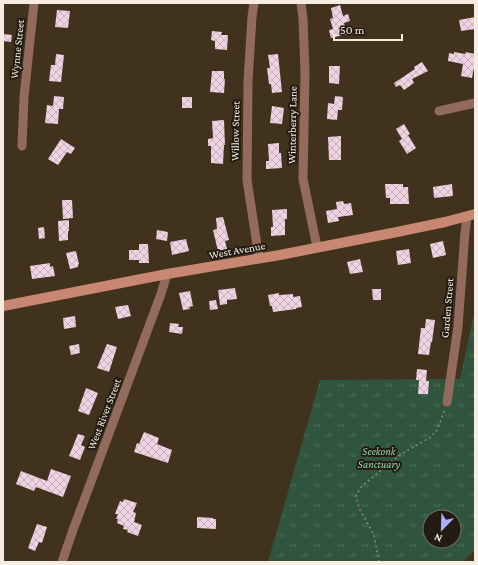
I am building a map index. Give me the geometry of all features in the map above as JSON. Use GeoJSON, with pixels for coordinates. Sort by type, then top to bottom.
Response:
{"type":"FeatureCollection","features":[{"type":"Feature","properties":{"kind":"street","name":"Wynne Street"},"geometry":{"type":"LineString","coordinates":[[22,146],[24,97],[34,3]]}},
{"type":"Feature","properties":{"kind":"street","name":"Willow Street"},"geometry":{"type":"LineString","coordinates":[[254,3],[248,82],[247,180],[259,258]]}},
{"type":"Feature","properties":{"kind":"street","name":"Winterberry Lane"},"geometry":{"type":"LineString","coordinates":[[301,3],[305,72],[303,179],[317,247]]}},
{"type":"Feature","properties":{"kind":"street"},"geometry":{"type":"LineString","coordinates":[[439,111],[475,103]]}},
{"type":"Feature","properties":{"kind":"street","name":"West Avenue"},"geometry":{"type":"LineString","coordinates":[[3,306],[397,232],[471,215]]}},
{"type":"Feature","properties":{"kind":"street","name":"Garden Street"},"geometry":{"type":"LineString","coordinates":[[447,402],[458,327],[465,232],[471,215]]}},
{"type":"Feature","properties":{"kind":"street","name":"West River Street"},"geometry":{"type":"LineString","coordinates":[[62,562],[161,294],[167,274]]}},
{"type":"Feature","properties":{"kind":"path"},"geometry":{"type":"LineString","coordinates":[[379,562],[374,535],[359,508],[356,496],[361,487],[400,454],[431,437],[437,430],[447,402]]}},
{"type":"Feature","properties":{"kind":"green space","name":"Seekonk Sanctuary"},"geometry":{"type":"Polygon","coordinates":[[[475,309],[475,549],[463,562],[268,562],[320,380],[460,379],[475,309]]]}},
{"type":"Feature","properties":{"kind":"building"},"geometry":{"type":"Polygon","coordinates":[[[340,5],[343,16],[348,14],[350,21],[344,23],[347,34],[331,38],[329,30],[333,29],[330,19],[333,18],[331,8],[340,5]]]}},
{"type":"Feature","properties":{"kind":"building"},"geometry":{"type":"Polygon","coordinates":[[[57,10],[70,11],[68,28],[55,27],[57,10]]]}},
{"type":"Feature","properties":{"kind":"building"},"geometry":{"type":"Polygon","coordinates":[[[475,17],[475,29],[461,31],[459,20],[475,17]]]}},
{"type":"Feature","properties":{"kind":"building"},"geometry":{"type":"Polygon","coordinates":[[[212,31],[222,32],[221,35],[228,35],[227,50],[215,49],[215,41],[211,40],[212,31]]]}},
{"type":"Feature","properties":{"kind":"building"},"geometry":{"type":"Polygon","coordinates":[[[3,34],[12,35],[11,42],[3,41],[3,34]]]}},
{"type":"Feature","properties":{"kind":"building"},"geometry":{"type":"Polygon","coordinates":[[[454,52],[475,54],[472,78],[461,76],[463,64],[448,61],[449,53],[454,54],[454,52]]]}},
{"type":"Feature","properties":{"kind":"building"},"geometry":{"type":"Polygon","coordinates":[[[56,54],[64,55],[61,82],[49,81],[51,65],[55,65],[56,54]]]}},
{"type":"Feature","properties":{"kind":"building"},"geometry":{"type":"Polygon","coordinates":[[[278,54],[282,92],[272,93],[267,68],[270,68],[268,55],[278,54]]]}},
{"type":"Feature","properties":{"kind":"building"},"geometry":{"type":"Polygon","coordinates":[[[422,62],[428,71],[412,79],[414,83],[404,90],[400,85],[396,87],[394,83],[415,69],[414,67],[422,62]]]}},
{"type":"Feature","properties":{"kind":"building"},"geometry":{"type":"Polygon","coordinates":[[[329,66],[340,66],[339,84],[329,83],[329,66]]]}},
{"type":"Feature","properties":{"kind":"building"},"geometry":{"type":"Polygon","coordinates":[[[212,71],[224,71],[224,93],[210,92],[212,71]]]}},
{"type":"Feature","properties":{"kind":"building"},"geometry":{"type":"Polygon","coordinates":[[[54,96],[64,97],[63,109],[59,109],[58,124],[45,123],[47,105],[53,106],[54,96]]]}},
{"type":"Feature","properties":{"kind":"building"},"geometry":{"type":"Polygon","coordinates":[[[335,96],[343,97],[342,110],[338,110],[337,120],[327,119],[328,103],[334,104],[335,96]]]}},
{"type":"Feature","properties":{"kind":"building"},"geometry":{"type":"Polygon","coordinates":[[[182,97],[192,97],[192,108],[182,108],[182,97]]]}},
{"type":"Feature","properties":{"kind":"building"},"geometry":{"type":"Polygon","coordinates":[[[272,106],[284,108],[282,124],[270,123],[272,106]]]}},
{"type":"Feature","properties":{"kind":"building"},"geometry":{"type":"Polygon","coordinates":[[[224,120],[225,145],[223,164],[211,163],[211,146],[208,146],[208,139],[213,138],[212,121],[224,120]]]}},
{"type":"Feature","properties":{"kind":"building"},"geometry":{"type":"Polygon","coordinates":[[[404,124],[410,134],[408,135],[416,148],[407,154],[399,141],[402,139],[396,129],[404,124]]]}},
{"type":"Feature","properties":{"kind":"building"},"geometry":{"type":"Polygon","coordinates":[[[341,136],[341,160],[329,160],[328,137],[341,136]]]}},
{"type":"Feature","properties":{"kind":"building"},"geometry":{"type":"Polygon","coordinates":[[[61,139],[75,148],[71,154],[67,152],[58,165],[48,159],[61,139]]]}},
{"type":"Feature","properties":{"kind":"building"},"geometry":{"type":"Polygon","coordinates":[[[279,143],[282,168],[266,169],[266,161],[269,161],[268,144],[279,143]]]}},
{"type":"Feature","properties":{"kind":"building"},"geometry":{"type":"Polygon","coordinates":[[[385,184],[403,184],[403,187],[408,187],[409,204],[390,204],[390,198],[386,198],[385,184]]]}},
{"type":"Feature","properties":{"kind":"building"},"geometry":{"type":"Polygon","coordinates":[[[452,184],[453,196],[434,198],[433,187],[452,184]]]}},
{"type":"Feature","properties":{"kind":"building"},"geometry":{"type":"Polygon","coordinates":[[[62,200],[72,200],[73,218],[63,219],[62,200]]]}},
{"type":"Feature","properties":{"kind":"building"},"geometry":{"type":"Polygon","coordinates":[[[343,201],[344,204],[351,203],[353,215],[338,217],[339,221],[328,223],[326,211],[337,209],[336,202],[343,201]]]}},
{"type":"Feature","properties":{"kind":"building"},"geometry":{"type":"Polygon","coordinates":[[[287,209],[287,219],[285,219],[285,235],[271,236],[271,227],[273,227],[272,210],[287,209]]]}},
{"type":"Feature","properties":{"kind":"building"},"geometry":{"type":"Polygon","coordinates":[[[223,217],[229,240],[225,241],[227,249],[218,251],[213,230],[217,229],[216,218],[223,217]]]}},
{"type":"Feature","properties":{"kind":"building"},"geometry":{"type":"Polygon","coordinates":[[[69,220],[68,240],[59,241],[58,221],[69,220]]]}},
{"type":"Feature","properties":{"kind":"building"},"geometry":{"type":"Polygon","coordinates":[[[44,227],[45,238],[39,239],[38,228],[44,227]]]}},
{"type":"Feature","properties":{"kind":"building"},"geometry":{"type":"Polygon","coordinates":[[[157,230],[168,232],[167,241],[156,239],[157,230]]]}},
{"type":"Feature","properties":{"kind":"building"},"geometry":{"type":"Polygon","coordinates":[[[186,239],[189,251],[172,255],[170,242],[186,239]]]}},
{"type":"Feature","properties":{"kind":"building"},"geometry":{"type":"Polygon","coordinates":[[[443,241],[446,255],[433,258],[430,244],[443,241]]]}},
{"type":"Feature","properties":{"kind":"building"},"geometry":{"type":"Polygon","coordinates":[[[139,244],[148,244],[149,263],[139,263],[139,260],[129,260],[129,250],[139,250],[139,244]]]}},
{"type":"Feature","properties":{"kind":"building"},"geometry":{"type":"Polygon","coordinates":[[[409,249],[411,263],[398,265],[396,251],[409,249]]]}},
{"type":"Feature","properties":{"kind":"building"},"geometry":{"type":"Polygon","coordinates":[[[76,251],[79,264],[78,267],[70,269],[66,253],[76,251]]]}},
{"type":"Feature","properties":{"kind":"building"},"geometry":{"type":"Polygon","coordinates":[[[360,259],[363,272],[350,274],[347,262],[360,259]]]}},
{"type":"Feature","properties":{"kind":"building"},"geometry":{"type":"Polygon","coordinates":[[[50,263],[50,267],[53,266],[55,276],[32,279],[30,266],[50,263]]]}},
{"type":"Feature","properties":{"kind":"building"},"geometry":{"type":"Polygon","coordinates":[[[235,288],[237,299],[227,300],[227,304],[220,305],[218,290],[235,288]]]}},
{"type":"Feature","properties":{"kind":"building"},"geometry":{"type":"Polygon","coordinates":[[[372,289],[381,289],[381,300],[373,300],[372,289]]]}},
{"type":"Feature","properties":{"kind":"building"},"geometry":{"type":"Polygon","coordinates":[[[190,291],[193,306],[189,307],[190,309],[183,310],[179,293],[190,291]]]}},
{"type":"Feature","properties":{"kind":"building"},"geometry":{"type":"Polygon","coordinates":[[[279,293],[279,295],[293,294],[293,297],[300,296],[302,307],[273,312],[268,295],[279,293]]]}},
{"type":"Feature","properties":{"kind":"building"},"geometry":{"type":"Polygon","coordinates":[[[216,300],[218,309],[210,310],[209,301],[216,300]]]}},
{"type":"Feature","properties":{"kind":"building"},"geometry":{"type":"Polygon","coordinates":[[[128,305],[131,316],[118,319],[115,307],[128,305]]]}},
{"type":"Feature","properties":{"kind":"building"},"geometry":{"type":"Polygon","coordinates":[[[75,316],[76,327],[64,329],[63,318],[75,316]]]}},
{"type":"Feature","properties":{"kind":"building"},"geometry":{"type":"Polygon","coordinates":[[[426,319],[435,320],[429,355],[418,354],[421,328],[425,328],[426,319]]]}},
{"type":"Feature","properties":{"kind":"building"},"geometry":{"type":"Polygon","coordinates":[[[170,323],[179,324],[178,327],[183,327],[182,334],[169,332],[170,323]]]}},
{"type":"Feature","properties":{"kind":"building"},"geometry":{"type":"Polygon","coordinates":[[[79,344],[80,353],[71,355],[69,346],[79,344]]]}},
{"type":"Feature","properties":{"kind":"building"},"geometry":{"type":"Polygon","coordinates":[[[107,344],[117,347],[109,372],[97,368],[107,344]]]}},
{"type":"Feature","properties":{"kind":"building"},"geometry":{"type":"Polygon","coordinates":[[[417,369],[427,370],[426,381],[429,381],[428,394],[418,394],[419,380],[416,380],[417,369]]]}},
{"type":"Feature","properties":{"kind":"building"},"geometry":{"type":"Polygon","coordinates":[[[86,388],[98,393],[89,415],[78,411],[86,388]]]}},
{"type":"Feature","properties":{"kind":"building"},"geometry":{"type":"Polygon","coordinates":[[[144,432],[159,438],[157,444],[172,450],[168,463],[134,452],[137,443],[139,444],[144,432]]]}},
{"type":"Feature","properties":{"kind":"building"},"geometry":{"type":"Polygon","coordinates":[[[78,434],[85,436],[81,445],[85,447],[80,460],[69,456],[78,434]]]}},
{"type":"Feature","properties":{"kind":"building"},"geometry":{"type":"Polygon","coordinates":[[[51,469],[71,476],[63,497],[36,487],[34,491],[16,484],[21,471],[47,481],[51,469]]]}},
{"type":"Feature","properties":{"kind":"building"},"geometry":{"type":"Polygon","coordinates":[[[124,499],[137,503],[133,512],[136,513],[134,522],[142,525],[138,536],[127,532],[128,530],[123,529],[124,526],[117,523],[118,519],[116,519],[118,514],[115,514],[120,501],[123,502],[124,499]]]}},
{"type":"Feature","properties":{"kind":"building"},"geometry":{"type":"Polygon","coordinates":[[[197,517],[216,519],[216,529],[197,528],[197,517]]]}},
{"type":"Feature","properties":{"kind":"building"},"geometry":{"type":"Polygon","coordinates":[[[37,524],[47,527],[42,543],[39,542],[35,551],[28,548],[37,524]]]}}]}
